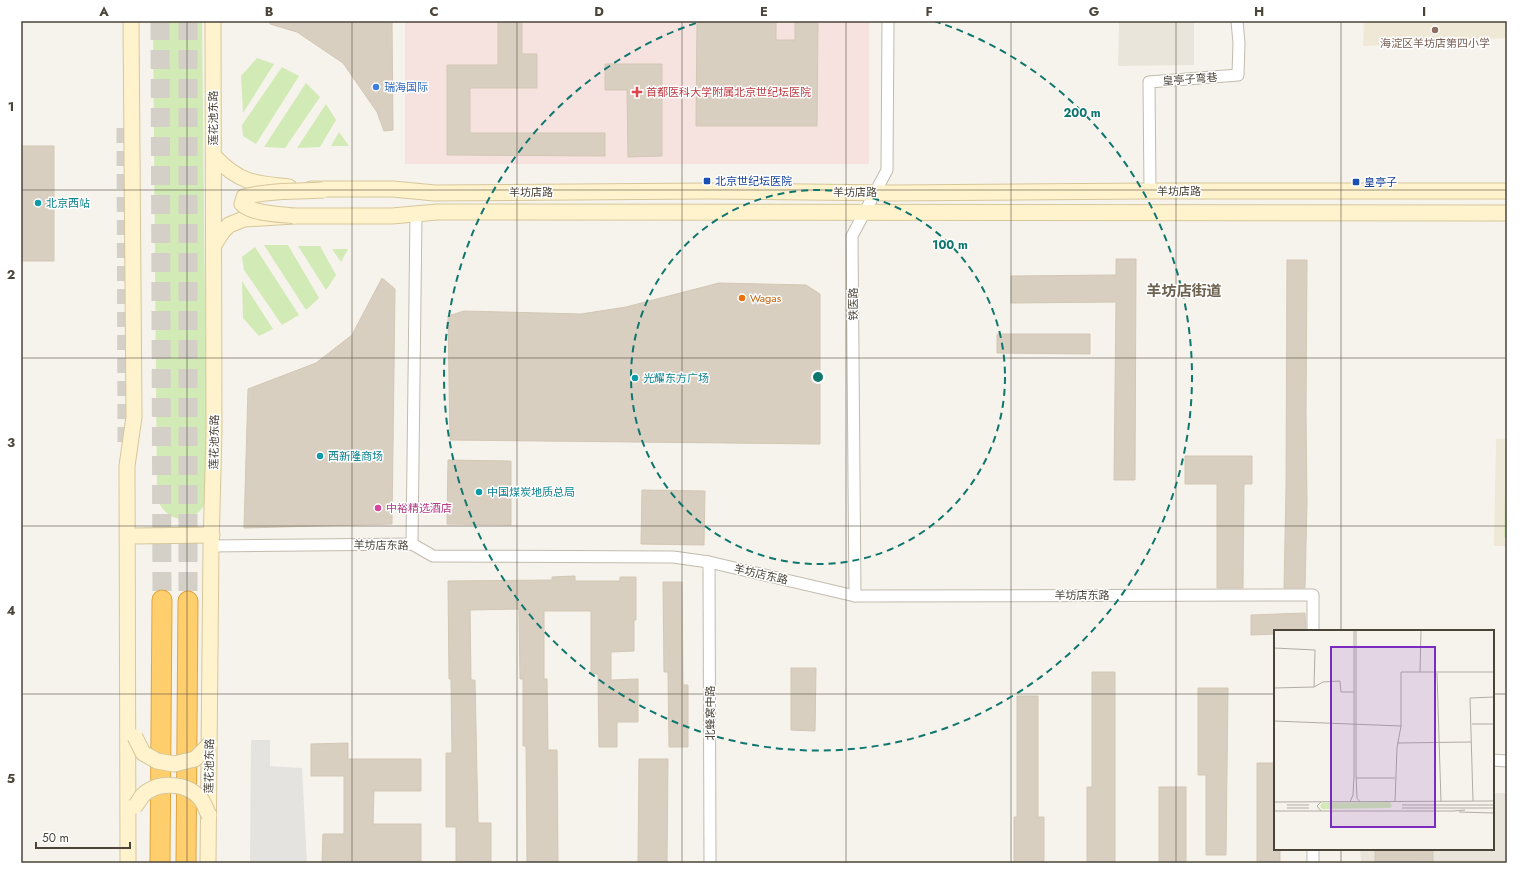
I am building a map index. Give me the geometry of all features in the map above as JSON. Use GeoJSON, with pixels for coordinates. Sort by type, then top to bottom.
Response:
{"type":"FeatureCollection","features":[{"type":"Feature","properties":{"kind":"highway"},"geometry":{"type":"LineString","coordinates":[[160,863],[162,600]]}},
{"type":"Feature","properties":{"kind":"highway","name":"莲花池东路"},"geometry":{"type":"LineString","coordinates":[[186,863],[188,601]]}},
{"type":"Feature","properties":{"kind":"main road"},"geometry":{"type":"LineString","coordinates":[[131,21],[136,863]]}},
{"type":"Feature","properties":{"kind":"main road","name":"莲花池东路"},"geometry":{"type":"LineString","coordinates":[[208,863],[215,243],[213,21]]}},
{"type":"Feature","properties":{"kind":"main road","name":"羊坊店路"},"geometry":{"type":"LineString","coordinates":[[214,156],[225,168],[241,179],[271,185],[323,190],[393,189],[435,193],[707,191],[874,193],[1507,191]]}},
{"type":"Feature","properties":{"kind":"main road"},"geometry":{"type":"LineString","coordinates":[[294,216],[266,213],[246,208],[242,204],[244,197],[268,192],[302,192],[323,190]]}},
{"type":"Feature","properties":{"kind":"main road","name":"羊坊店路"},"geometry":{"type":"LineString","coordinates":[[215,243],[229,225],[244,219],[294,216],[392,216],[437,212],[1507,213]]}},
{"type":"Feature","properties":{"kind":"main road"},"geometry":{"type":"LineString","coordinates":[[128,863],[127,466],[134,417]]}},
{"type":"Feature","properties":{"kind":"main road"},"geometry":{"type":"LineString","coordinates":[[134,536],[212,540]]}},
{"type":"Feature","properties":{"kind":"main road"},"geometry":{"type":"LineString","coordinates":[[135,737],[143,753],[157,761],[174,764],[195,759],[210,744]]}},
{"type":"Feature","properties":{"kind":"main road"},"geometry":{"type":"LineString","coordinates":[[135,806],[142,796],[152,789],[174,785],[189,790],[201,798],[209,815]]}},
{"type":"Feature","properties":{"kind":"street","name":"铁医路"},"geometry":{"type":"LineString","coordinates":[[855,596],[852,236],[887,170],[888,21]]}},
{"type":"Feature","properties":{"kind":"street","name":"皇亭子弯巷"},"geometry":{"type":"LineString","coordinates":[[1150,191],[1149,82],[1238,75],[1239,43],[1237,21]]}},
{"type":"Feature","properties":{"kind":"street"},"geometry":{"type":"LineString","coordinates":[[412,544],[416,214]]}},
{"type":"Feature","properties":{"kind":"street","name":"羊坊店东路"},"geometry":{"type":"LineString","coordinates":[[212,540],[412,544],[433,556],[673,557],[709,562],[855,596],[1313,595],[1313,630]]}},
{"type":"Feature","properties":{"kind":"street","name":"北蜂窝中路"},"geometry":{"type":"LineString","coordinates":[[709,562],[710,863]]}},
{"type":"Feature","properties":{"kind":"street"},"geometry":{"type":"LineString","coordinates":[[1494,760],[1507,761]]}},
{"type":"Feature","properties":{"kind":"street"},"geometry":{"type":"LineString","coordinates":[[1313,850],[1313,863]]}},
{"type":"Feature","properties":{"kind":"shaded area","name":"首都医科大学附属北京世纪坛医院"},"geometry":{"type":"Polygon","coordinates":[[[405,21],[869,21],[869,164],[405,164],[405,21]]]}},
{"type":"Feature","properties":{"kind":"shaded area"},"geometry":{"type":"Polygon","coordinates":[[[1119,21],[1194,21],[1194,65],[1118,66],[1119,21]]]}},
{"type":"Feature","properties":{"kind":"shaded area","name":"海淀区羊坊店第四小学"},"geometry":{"type":"Polygon","coordinates":[[[1364,21],[1507,21],[1507,38],[1363,46],[1364,21]]]}},
{"type":"Feature","properties":{"kind":"shaded area"},"geometry":{"type":"Polygon","coordinates":[[[1496,439],[1507,439],[1507,546],[1494,546],[1496,439]]]}},
{"type":"Feature","properties":{"kind":"shaded area"},"geometry":{"type":"Polygon","coordinates":[[[251,740],[270,740],[270,766],[302,768],[307,863],[250,863],[251,740]]]}},
{"type":"Feature","properties":{"kind":"shaded area"},"geometry":{"type":"Polygon","coordinates":[[[1494,793],[1507,793],[1507,863],[1361,863],[1360,850],[1494,850],[1494,793]]]}},
{"type":"Feature","properties":{"kind":"green space"},"geometry":{"type":"Polygon","coordinates":[[[153,21],[202,21],[207,498],[199,512],[192,516],[180,519],[164,510],[157,498],[153,21]]]}},
{"type":"Feature","properties":{"kind":"green space"},"geometry":{"type":"Polygon","coordinates":[[[257,58],[274,64],[243,113],[241,76],[257,58]]]}},
{"type":"Feature","properties":{"kind":"green space"},"geometry":{"type":"Polygon","coordinates":[[[282,67],[299,76],[256,144],[243,136],[242,125],[282,67]]]}},
{"type":"Feature","properties":{"kind":"green space"},"geometry":{"type":"Polygon","coordinates":[[[306,83],[320,97],[285,148],[264,147],[306,83]]]}},
{"type":"Feature","properties":{"kind":"green space"},"geometry":{"type":"Polygon","coordinates":[[[326,104],[336,120],[320,147],[297,148],[326,104]]]}},
{"type":"Feature","properties":{"kind":"green space"},"geometry":{"type":"Polygon","coordinates":[[[339,132],[349,146],[331,146],[339,132]]]}},
{"type":"Feature","properties":{"kind":"green space"},"geometry":{"type":"Polygon","coordinates":[[[264,245],[288,245],[319,298],[306,310],[264,245]]]}},
{"type":"Feature","properties":{"kind":"green space"},"geometry":{"type":"Polygon","coordinates":[[[298,246],[320,246],[336,275],[326,290],[298,246]]]}},
{"type":"Feature","properties":{"kind":"green space"},"geometry":{"type":"Polygon","coordinates":[[[255,247],[299,315],[282,325],[244,270],[242,257],[255,247]]]}},
{"type":"Feature","properties":{"kind":"green space"},"geometry":{"type":"Polygon","coordinates":[[[332,249],[348,249],[341,262],[332,249]]]}},
{"type":"Feature","properties":{"kind":"green space"},"geometry":{"type":"Polygon","coordinates":[[[242,281],[273,329],[259,336],[243,318],[242,281]]]}},
{"type":"Feature","properties":{"kind":"green space"},"geometry":{"type":"Polygon","coordinates":[[[1506,446],[1507,537],[1504,537],[1506,446]]]}},
{"type":"Feature","properties":{"kind":"building","name":"瑞海国际"},"geometry":{"type":"Polygon","coordinates":[[[270,21],[392,21],[393,130],[384,131],[377,112],[343,63],[297,32],[270,24],[270,21]]]}},
{"type":"Feature","properties":{"kind":"building"},"geometry":{"type":"Polygon","coordinates":[[[498,21],[522,21],[522,54],[537,54],[537,88],[470,88],[470,133],[605,133],[605,156],[447,155],[447,65],[498,65],[498,21]]]}},
{"type":"Feature","properties":{"kind":"building"},"geometry":{"type":"Polygon","coordinates":[[[697,21],[776,21],[776,40],[795,40],[795,21],[818,21],[817,126],[696,126],[697,21]]]}},
{"type":"Feature","properties":{"kind":"building"},"geometry":{"type":"Polygon","coordinates":[[[605,64],[662,64],[662,156],[628,157],[627,90],[605,90],[605,64]]]}},
{"type":"Feature","properties":{"kind":"building","name":"北京西站"},"geometry":{"type":"Polygon","coordinates":[[[21,146],[54,146],[54,261],[21,261],[21,146]]]}},
{"type":"Feature","properties":{"kind":"building"},"geometry":{"type":"Polygon","coordinates":[[[1116,259],[1136,259],[1135,480],[1114,480],[1116,302],[1011,303],[1011,276],[1116,275],[1116,259]]]}},
{"type":"Feature","properties":{"kind":"building"},"geometry":{"type":"Polygon","coordinates":[[[1287,260],[1307,260],[1307,502],[1305,588],[1284,588],[1287,260]]]}},
{"type":"Feature","properties":{"kind":"building","name":"西新隆商场"},"geometry":{"type":"Polygon","coordinates":[[[382,278],[395,289],[392,524],[244,528],[248,389],[316,363],[352,335],[382,278]]]}},
{"type":"Feature","properties":{"kind":"building","name":"光耀东方广场"},"geometry":{"type":"Polygon","coordinates":[[[719,283],[806,285],[820,294],[820,444],[450,440],[448,316],[464,311],[581,314],[626,307],[719,283]]]}},
{"type":"Feature","properties":{"kind":"building"},"geometry":{"type":"Polygon","coordinates":[[[997,334],[1090,334],[1090,354],[997,353],[997,334]]]}},
{"type":"Feature","properties":{"kind":"building"},"geometry":{"type":"Polygon","coordinates":[[[1185,456],[1252,456],[1252,484],[1244,484],[1243,588],[1217,588],[1217,484],[1185,484],[1185,456]]]}},
{"type":"Feature","properties":{"kind":"building","name":"中国煤炭地质总局"},"geometry":{"type":"Polygon","coordinates":[[[448,460],[511,461],[511,525],[447,524],[448,460]]]}},
{"type":"Feature","properties":{"kind":"building"},"geometry":{"type":"Polygon","coordinates":[[[642,490],[705,491],[704,545],[641,544],[642,490]]]}},
{"type":"Feature","properties":{"kind":"building"},"geometry":{"type":"Polygon","coordinates":[[[575,576],[575,581],[620,581],[620,577],[636,577],[634,651],[611,652],[611,680],[638,679],[638,722],[617,722],[617,747],[599,747],[598,674],[591,674],[591,611],[544,611],[544,679],[547,679],[548,750],[557,750],[558,863],[527,863],[526,746],[523,746],[523,679],[520,679],[519,609],[470,610],[471,680],[475,680],[478,823],[491,823],[491,863],[456,863],[456,827],[446,827],[446,753],[452,753],[451,679],[449,679],[448,581],[552,580],[552,577],[575,576]]]}},
{"type":"Feature","properties":{"kind":"building"},"geometry":{"type":"Polygon","coordinates":[[[663,582],[682,582],[683,685],[688,685],[688,747],[669,747],[668,672],[664,672],[663,582]]]}},
{"type":"Feature","properties":{"kind":"building"},"geometry":{"type":"Polygon","coordinates":[[[1305,613],[1306,630],[1274,630],[1274,634],[1251,635],[1251,615],[1305,613]]]}},
{"type":"Feature","properties":{"kind":"building"},"geometry":{"type":"Polygon","coordinates":[[[791,668],[816,668],[815,731],[791,730],[791,668]]]}},
{"type":"Feature","properties":{"kind":"building"},"geometry":{"type":"Polygon","coordinates":[[[1092,672],[1115,672],[1115,863],[1087,863],[1087,787],[1092,787],[1092,672]]]}},
{"type":"Feature","properties":{"kind":"building"},"geometry":{"type":"Polygon","coordinates":[[[1198,688],[1228,688],[1226,855],[1206,855],[1206,775],[1198,775],[1198,688]]]}},
{"type":"Feature","properties":{"kind":"building"},"geometry":{"type":"Polygon","coordinates":[[[1017,696],[1038,696],[1038,817],[1044,817],[1044,863],[1014,863],[1014,817],[1017,817],[1017,696]]]}},
{"type":"Feature","properties":{"kind":"building"},"geometry":{"type":"Polygon","coordinates":[[[348,743],[348,759],[421,759],[421,791],[374,791],[373,824],[421,824],[421,863],[322,863],[323,834],[344,834],[344,776],[311,776],[311,744],[348,743]]]}},
{"type":"Feature","properties":{"kind":"building"},"geometry":{"type":"Polygon","coordinates":[[[639,759],[668,759],[667,863],[638,863],[639,759]]]}},
{"type":"Feature","properties":{"kind":"building"},"geometry":{"type":"Polygon","coordinates":[[[1257,763],[1274,763],[1274,850],[1280,850],[1280,863],[1257,863],[1257,763]]]}},
{"type":"Feature","properties":{"kind":"building"},"geometry":{"type":"Polygon","coordinates":[[[1159,787],[1186,787],[1186,863],[1159,863],[1159,787]]]}},
{"type":"Feature","properties":{"kind":"building"},"geometry":{"type":"Polygon","coordinates":[[[1375,850],[1433,850],[1433,863],[1375,863],[1375,850]]]}},
{"type":"Feature","properties":{"kind":"tunnel"},"geometry":{"type":"LineString","coordinates":[[160,21],[162,600]]}},
{"type":"Feature","properties":{"kind":"tunnel"},"geometry":{"type":"LineString","coordinates":[[188,21],[188,601]]}},
{"type":"Feature","properties":{"kind":"tunnel"},"geometry":{"type":"LineString","coordinates":[[124,128],[125,446]]}},
{"type":"Feature","properties":{"kind":"place","name":"海淀区羊坊店第四小学"},"geometry":{"type":"Point","coordinates":[1435,30]}},
{"type":"Feature","properties":{"kind":"place","name":"瑞海国际"},"geometry":{"type":"Point","coordinates":[376,87]}},
{"type":"Feature","properties":{"kind":"place","name":"首都医科大学附属北京世纪坛医院"},"geometry":{"type":"Point","coordinates":[637,92]}},
{"type":"Feature","properties":{"kind":"place","name":"北京世纪坛医院"},"geometry":{"type":"Point","coordinates":[707,181]}},
{"type":"Feature","properties":{"kind":"place","name":"皇亭子"},"geometry":{"type":"Point","coordinates":[1356,182]}},
{"type":"Feature","properties":{"kind":"place","name":"北京西站"},"geometry":{"type":"Point","coordinates":[38,203]}},
{"type":"Feature","properties":{"kind":"place","name":"Wagas"},"geometry":{"type":"Point","coordinates":[742,298]}},
{"type":"Feature","properties":{"kind":"place","name":"光耀东方广场"},"geometry":{"type":"Point","coordinates":[635,378]}},
{"type":"Feature","properties":{"kind":"place","name":"西新隆商场"},"geometry":{"type":"Point","coordinates":[320,456]}},
{"type":"Feature","properties":{"kind":"place","name":"中国煤炭地质总局"},"geometry":{"type":"Point","coordinates":[479,492]}},
{"type":"Feature","properties":{"kind":"place","name":"中裕精选酒店"},"geometry":{"type":"Point","coordinates":[378,508]}},
{"type":"Feature","properties":{"kind":"district","name":"羊坊店街道"},"geometry":{"type":"Point","coordinates":[1184,291]}}]}
